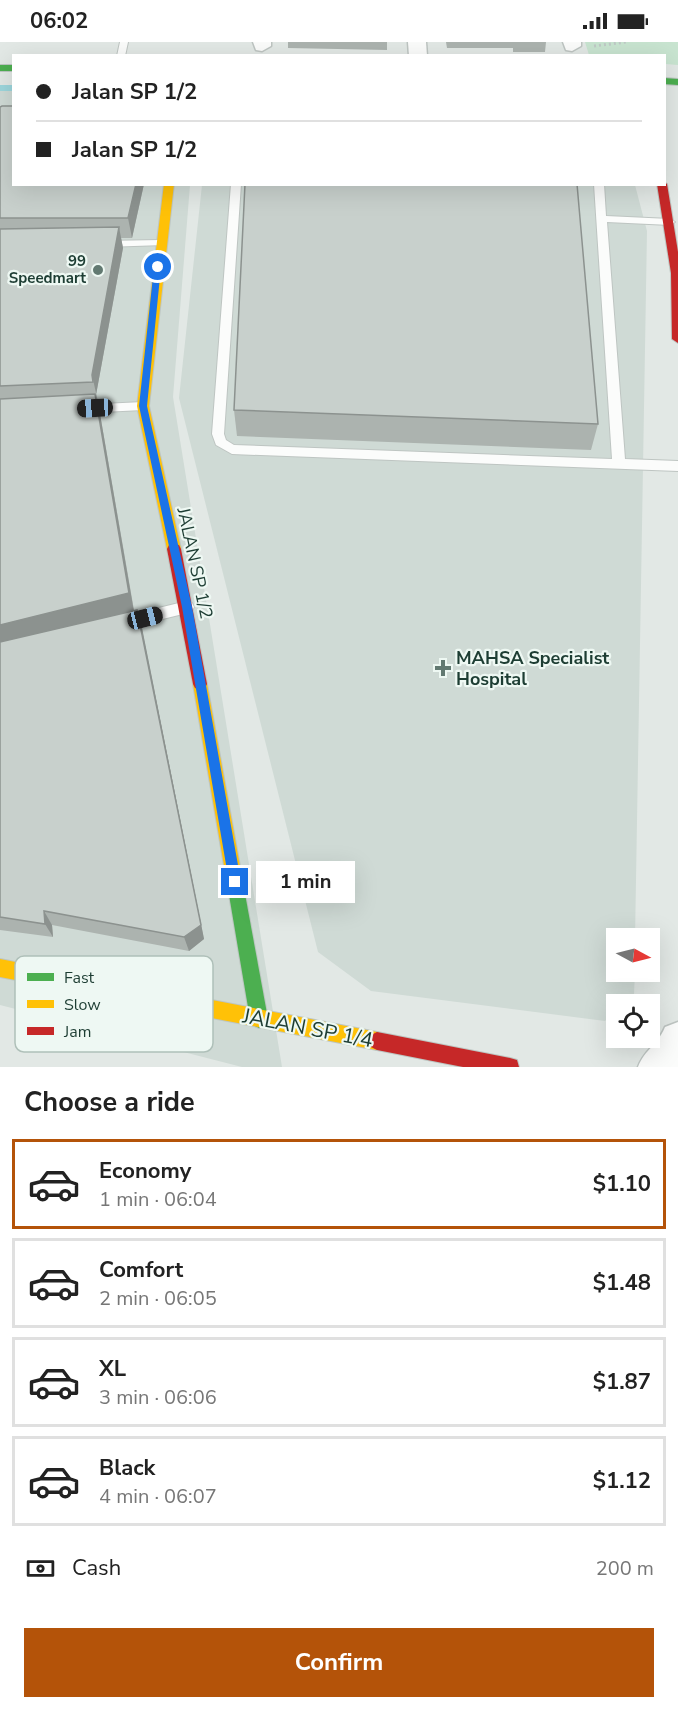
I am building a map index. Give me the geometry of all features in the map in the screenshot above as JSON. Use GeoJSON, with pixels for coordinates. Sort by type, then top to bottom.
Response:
{"type":"FeatureCollection","features":[{"type":"Feature","properties":{"kind":"street","name":"JALAN SP 1/2"},"geometry":{"type":"LineString","coordinates":[[169,186],[160,243],[143,406],[187,607],[259,1019]]}},
{"type":"Feature","properties":{"kind":"street"},"geometry":{"type":"LineString","coordinates":[[662,186],[670,222],[676,273],[678,330]]}},
{"type":"Feature","properties":{"kind":"street","name":"JALAN SP 1/4"},"geometry":{"type":"LineString","coordinates":[[0,968],[15,971]]}},
{"type":"Feature","properties":{"kind":"street","name":"JALAN SP 1/4"},"geometry":{"type":"LineString","coordinates":[[213,1010],[510,1067]]}},
{"type":"Feature","properties":{"kind":"lane"},"geometry":{"type":"LineString","coordinates":[[236,186],[218,434],[220,442],[232,448],[678,466]]}},
{"type":"Feature","properties":{"kind":"lane"},"geometry":{"type":"LineString","coordinates":[[599,186],[619,464]]}},
{"type":"Feature","properties":{"kind":"lane"},"geometry":{"type":"LineString","coordinates":[[601,219],[670,222]]}},
{"type":"Feature","properties":{"kind":"lane"},"geometry":{"type":"LineString","coordinates":[[91,244],[160,243]]}},
{"type":"Feature","properties":{"kind":"lane"},"geometry":{"type":"LineString","coordinates":[[71,410],[143,406]]}},
{"type":"Feature","properties":{"kind":"lane"},"geometry":{"type":"LineString","coordinates":[[110,626],[187,607]]}},
{"type":"Feature","properties":{"kind":"path"},"geometry":{"type":"LineString","coordinates":[[572,44],[608,46],[626,42]]}},
{"type":"Feature","properties":{"kind":"shaded area"},"geometry":{"type":"Polygon","coordinates":[[[0,91],[12,91],[12,186],[190,186],[173,397],[282,1067],[242,1067],[183,1052],[213,1052],[213,956],[15,956],[15,1009],[0,1005],[0,91]]]}},
{"type":"Feature","properties":{"kind":"shaded area","name":"MAHSA Specialist Hospital"},"geometry":{"type":"Polygon","coordinates":[[[202,186],[635,186],[647,231],[635,928],[606,928],[606,982],[635,982],[634,994],[606,994],[605,1021],[371,991],[318,952],[179,398],[202,186]]]}},
{"type":"Feature","properties":{"kind":"green space"},"geometry":{"type":"Polygon","coordinates":[[[585,42],[678,42],[678,65],[666,64],[666,54],[589,54],[585,42]]]}},
{"type":"Feature","properties":{"kind":"building"},"geometry":{"type":"Polygon","coordinates":[[[12,106],[12,186],[136,186],[128,218],[0,218],[0,107],[12,106]]]}},
{"type":"Feature","properties":{"kind":"building"},"geometry":{"type":"Polygon","coordinates":[[[245,186],[577,186],[598,424],[234,410],[245,186]]]}},
{"type":"Feature","properties":{"kind":"building"},"geometry":{"type":"Polygon","coordinates":[[[119,227],[92,375],[93,382],[0,386],[0,229],[119,227]]]}},
{"type":"Feature","properties":{"kind":"building"},"geometry":{"type":"Polygon","coordinates":[[[95,394],[129,593],[0,625],[0,399],[95,394]]]}},
{"type":"Feature","properties":{"kind":"building"},"geometry":{"type":"Polygon","coordinates":[[[137,610],[201,925],[184,937],[44,911],[45,924],[0,917],[0,642],[137,610]]]}},
{"type":"Feature","properties":{"kind":"waterway"},"geometry":{"type":"LineString","coordinates":[[0,88],[12,88]]}},
{"type":"Feature","properties":{"kind":"traffic: fast"},"geometry":{"type":"LineString","coordinates":[[0,68],[12,68]]}},
{"type":"Feature","properties":{"kind":"traffic: fast"},"geometry":{"type":"LineString","coordinates":[[666,81],[678,82]]}},
{"type":"Feature","properties":{"kind":"traffic: fast"},"geometry":{"type":"LineString","coordinates":[[235,883],[259,1019]]}},
{"type":"Feature","properties":{"kind":"traffic: slow"},"geometry":{"type":"LineString","coordinates":[[169,186],[143,406],[174,549]]}},
{"type":"Feature","properties":{"kind":"traffic: slow"},"geometry":{"type":"LineString","coordinates":[[200,684],[235,883]]}},
{"type":"Feature","properties":{"kind":"traffic: slow"},"geometry":{"type":"LineString","coordinates":[[0,968],[15,971]]}},
{"type":"Feature","properties":{"kind":"traffic: slow"},"geometry":{"type":"LineString","coordinates":[[213,1009],[377,1041]]}},
{"type":"Feature","properties":{"kind":"traffic: jam"},"geometry":{"type":"LineString","coordinates":[[662,186],[676,273],[678,339]]}},
{"type":"Feature","properties":{"kind":"traffic: jam"},"geometry":{"type":"LineString","coordinates":[[174,549],[200,684]]}},
{"type":"Feature","properties":{"kind":"traffic: jam"},"geometry":{"type":"LineString","coordinates":[[377,1041],[510,1067]]}},
{"type":"Feature","properties":{"kind":"place","name":"99 Speedmart"},"geometry":{"type":"Point","coordinates":[98,270]}},
{"type":"Feature","properties":{"kind":"place","name":"MAHSA Specialist Hospital"},"geometry":{"type":"Point","coordinates":[443,668]}},
{"type":"Feature","properties":{"kind":"route"},"geometry":{"type":"LineString","coordinates":[[158,267],[143,406],[187,607],[235,882]]}}]}
